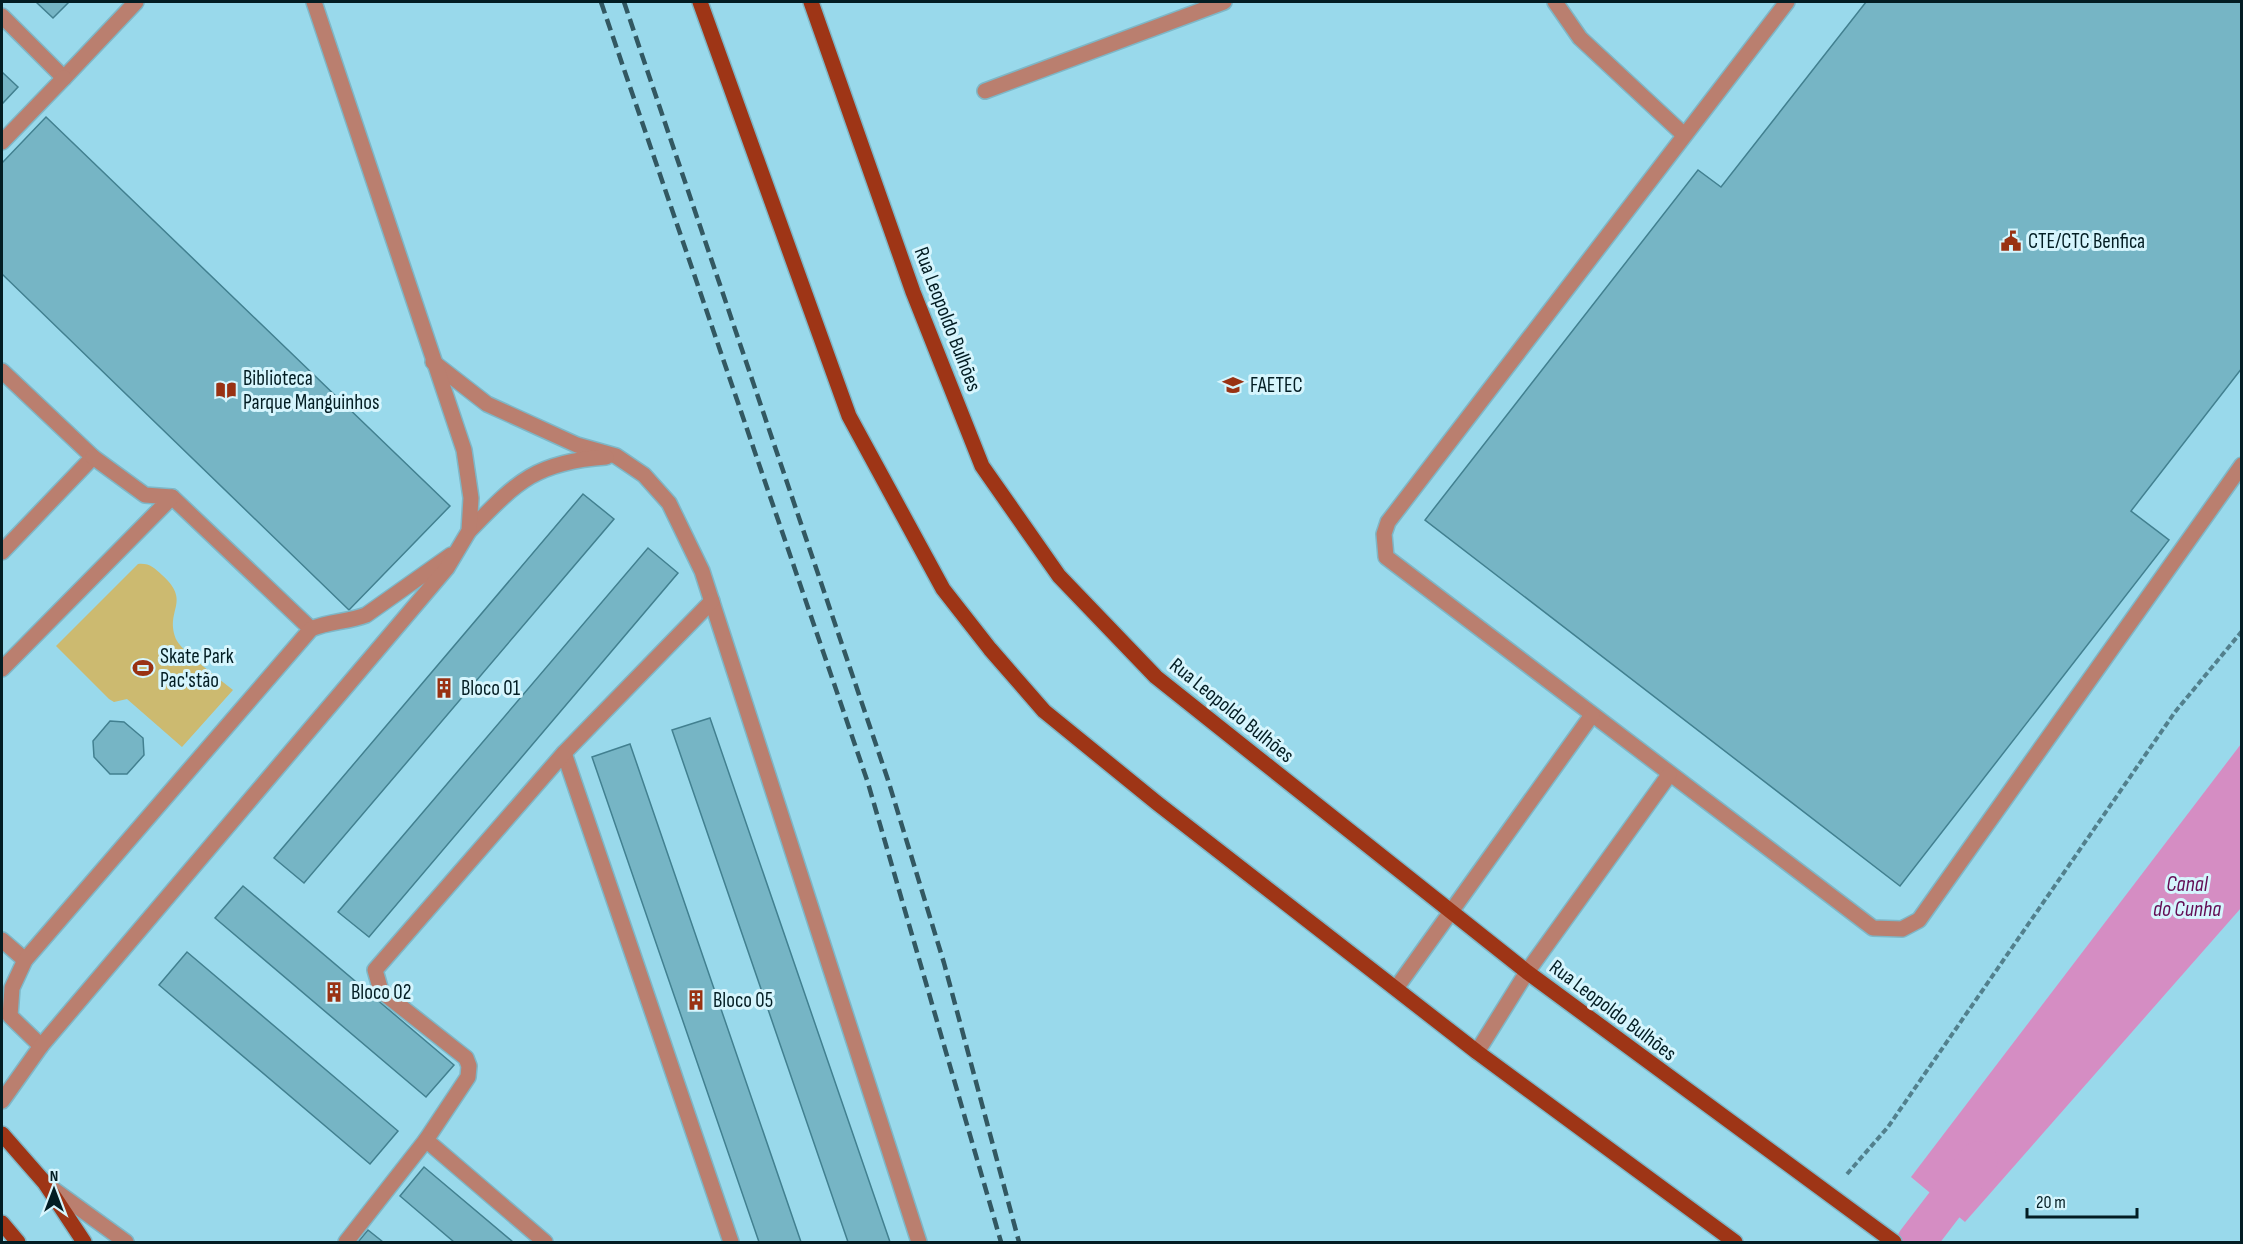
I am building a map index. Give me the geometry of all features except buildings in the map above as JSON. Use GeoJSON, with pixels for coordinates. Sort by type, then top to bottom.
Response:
{"type":"FeatureCollection","features":[{"type":"Feature","properties":{"kind":"main road"},"geometry":{"type":"LineString","coordinates":[[700,2],[849,416],[943,589],[990,649],[1044,711],[1157,803],[1397,987],[1477,1052],[1735,1242]]}},
{"type":"Feature","properties":{"kind":"main road","name":"Rua Leopoldo Bulhões"},"geometry":{"type":"LineString","coordinates":[[811,2],[913,292],[981,466],[1059,576],[1156,677],[1527,972],[1894,1242]]}},
{"type":"Feature","properties":{"kind":"main road"},"geometry":{"type":"LineString","coordinates":[[2,1134],[45,1183],[84,1242]]}},
{"type":"Feature","properties":{"kind":"main road"},"geometry":{"type":"LineString","coordinates":[[2,1223],[18,1242]]}},
{"type":"Feature","properties":{"kind":"street"},"geometry":{"type":"LineString","coordinates":[[2,142],[136,2]]}},
{"type":"Feature","properties":{"kind":"street"},"geometry":{"type":"LineString","coordinates":[[314,2],[464,450],[471,498],[469,531]]}},
{"type":"Feature","properties":{"kind":"street"},"geometry":{"type":"LineString","coordinates":[[985,91],[1224,2]]}},
{"type":"Feature","properties":{"kind":"street"},"geometry":{"type":"LineString","coordinates":[[1555,2],[1580,38],[1683,135]]}},
{"type":"Feature","properties":{"kind":"street"},"geometry":{"type":"LineString","coordinates":[[1787,2],[1388,522],[1384,534],[1386,557],[1669,775],[1873,928],[1902,929],[1919,920],[2241,465]]}},
{"type":"Feature","properties":{"kind":"street"},"geometry":{"type":"LineString","coordinates":[[2,16],[64,78]]}},
{"type":"Feature","properties":{"kind":"street"},"geometry":{"type":"LineString","coordinates":[[433,362],[487,404],[577,445],[615,456],[644,475],[669,503],[702,571],[919,1242]]}},
{"type":"Feature","properties":{"kind":"street"},"geometry":{"type":"LineString","coordinates":[[2,371],[93,457],[145,495],[172,497],[311,629]]}},
{"type":"Feature","properties":{"kind":"street"},"geometry":{"type":"LineString","coordinates":[[2,1101],[41,1046],[360,674],[447,568],[469,531],[514,485],[542,470],[587,458],[615,456]]}},
{"type":"Feature","properties":{"kind":"street"},"geometry":{"type":"LineString","coordinates":[[2,552],[93,457]]}},
{"type":"Feature","properties":{"kind":"street"},"geometry":{"type":"LineString","coordinates":[[2,669],[172,497]]}},
{"type":"Feature","properties":{"kind":"street"},"geometry":{"type":"LineString","coordinates":[[41,1046],[10,1016],[12,988],[25,960],[311,629],[326,623],[351,621],[366,615],[458,550]]}},
{"type":"Feature","properties":{"kind":"street"},"geometry":{"type":"LineString","coordinates":[[346,1242],[426,1140],[468,1077],[469,1066],[465,1058],[381,992],[375,970],[564,753],[712,601]]}},
{"type":"Feature","properties":{"kind":"street"},"geometry":{"type":"LineString","coordinates":[[1397,987],[1592,715]]}},
{"type":"Feature","properties":{"kind":"street"},"geometry":{"type":"LineString","coordinates":[[564,753],[731,1242]]}},
{"type":"Feature","properties":{"kind":"street"},"geometry":{"type":"LineString","coordinates":[[1477,1052],[1527,972],[1669,775]]}},
{"type":"Feature","properties":{"kind":"street"},"geometry":{"type":"LineString","coordinates":[[2,940],[25,960]]}},
{"type":"Feature","properties":{"kind":"street"},"geometry":{"type":"LineString","coordinates":[[426,1140],[545,1242]]}},
{"type":"Feature","properties":{"kind":"street"},"geometry":{"type":"LineString","coordinates":[[45,1183],[126,1242]]}},
{"type":"Feature","properties":{"kind":"path"},"geometry":{"type":"LineString","coordinates":[[1828,1195],[1888,1127],[2175,712],[2241,631]]}},
{"type":"Feature","properties":{"kind":"shaded area","name":"Skate Park Pac'stão"},"geometry":{"type":"Polygon","coordinates":[[[138,564],[146,564],[154,568],[171,585],[177,600],[173,622],[180,646],[233,690],[182,747],[127,699],[114,702],[109,699],[56,646],[138,564]]]}},
{"type":"Feature","properties":{"kind":"water","name":"Canal do Cunha"},"geometry":{"type":"Polygon","coordinates":[[[2241,744],[2241,908],[1965,1222],[1911,1177],[2241,744]]]}},
{"type":"Feature","properties":{"kind":"waterway","name":"Canal do Cunha"},"geometry":{"type":"LineString","coordinates":[[1916,1242],[1978,1161]]}},
{"type":"Feature","properties":{"kind":"railway"},"geometry":{"type":"LineString","coordinates":[[601,2],[868,783],[1001,1242]]}},
{"type":"Feature","properties":{"kind":"railway"},"geometry":{"type":"LineString","coordinates":[[624,2],[888,780],[944,963],[1019,1242]]}},
{"type":"Feature","properties":{"kind":"place","name":"CTE/CTC Benfica"},"geometry":{"type":"Point","coordinates":[2011,241]}},
{"type":"Feature","properties":{"kind":"place","name":"FAETEC"},"geometry":{"type":"Point","coordinates":[1233,385]}},
{"type":"Feature","properties":{"kind":"place","name":"Biblioteca Parque Manguinhos"},"geometry":{"type":"Point","coordinates":[226,390]}},
{"type":"Feature","properties":{"kind":"place","name":"Skate Park Pac'stão"},"geometry":{"type":"Point","coordinates":[143,668]}},
{"type":"Feature","properties":{"kind":"place","name":"Bloco 01"},"geometry":{"type":"Point","coordinates":[444,688]}},
{"type":"Feature","properties":{"kind":"place","name":"Bloco 02"},"geometry":{"type":"Point","coordinates":[334,992]}},
{"type":"Feature","properties":{"kind":"place","name":"Bloco 05"},"geometry":{"type":"Point","coordinates":[696,1000]}}]}
